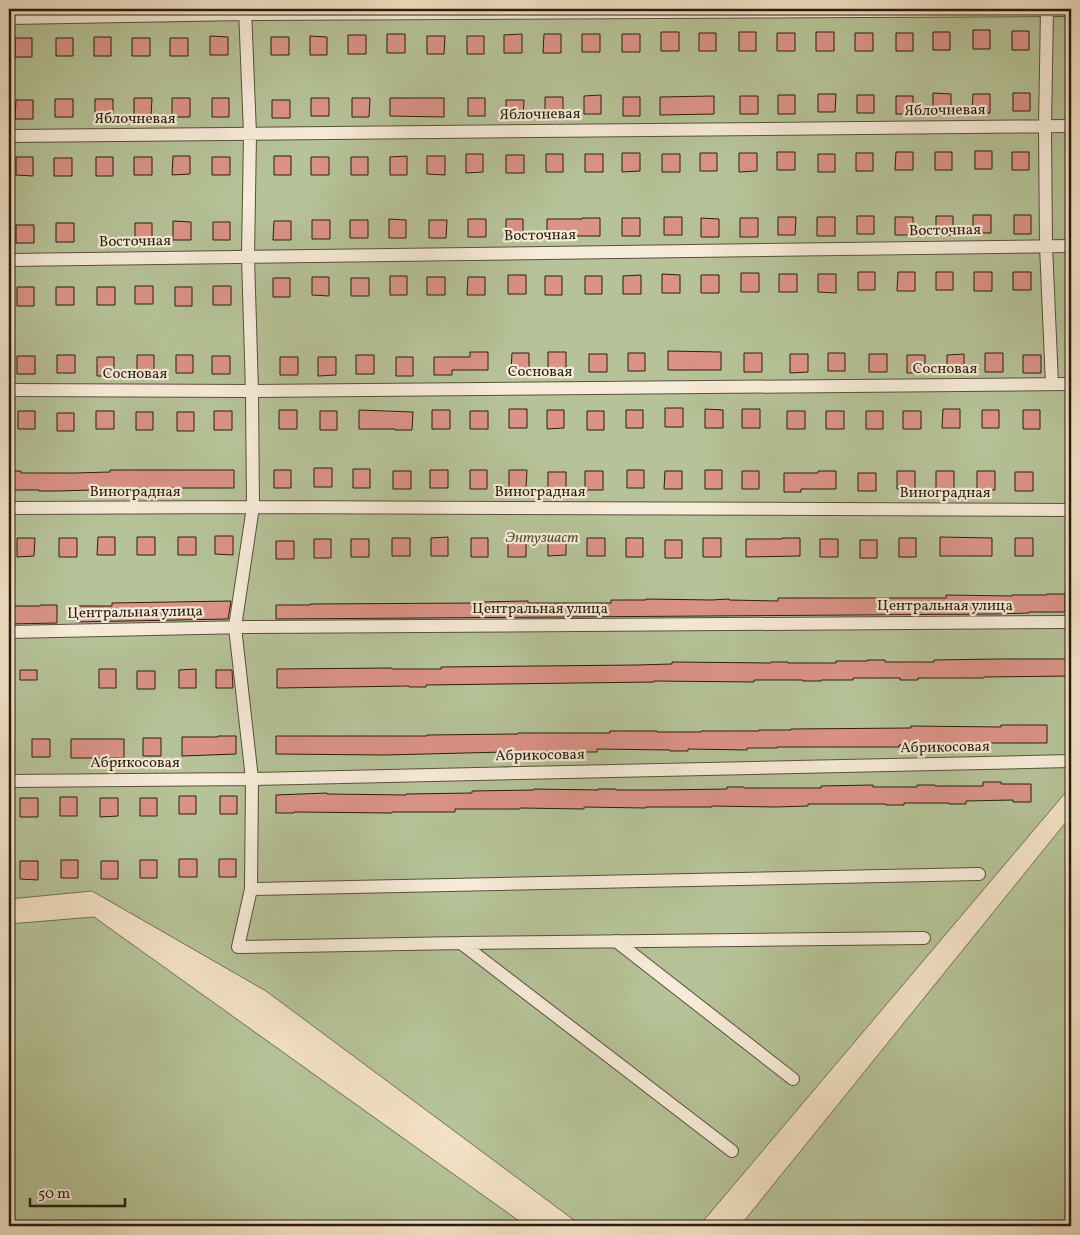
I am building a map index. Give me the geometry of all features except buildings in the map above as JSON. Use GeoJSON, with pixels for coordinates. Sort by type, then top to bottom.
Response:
{"type":"FeatureCollection","features":[{"type":"Feature","properties":{"kind":"street"},"geometry":{"type":"LineString","coordinates":[[1047,10],[1045,126],[1046,246],[1052,384]]}},
{"type":"Feature","properties":{"kind":"street"},"geometry":{"type":"LineString","coordinates":[[9,18],[245,12],[1071,10]]}},
{"type":"Feature","properties":{"kind":"street"},"geometry":{"type":"LineString","coordinates":[[245,12],[250,134],[248,256],[253,508],[235,627],[252,779],[251,888],[238,947],[924,938]]}},
{"type":"Feature","properties":{"kind":"street","name":"Яблочневая"},"geometry":{"type":"LineString","coordinates":[[9,136],[1071,126]]}},
{"type":"Feature","properties":{"kind":"street","name":"Восточная"},"geometry":{"type":"LineString","coordinates":[[9,260],[1071,246]]}},
{"type":"Feature","properties":{"kind":"street","name":"Сосновая"},"geometry":{"type":"LineString","coordinates":[[9,390],[252,391],[1071,384]]}},
{"type":"Feature","properties":{"kind":"street","name":"Виноградная"},"geometry":{"type":"LineString","coordinates":[[9,508],[1071,510]]}},
{"type":"Feature","properties":{"kind":"street","name":"Центральная улица"},"geometry":{"type":"LineString","coordinates":[[9,632],[235,627],[1071,622]]}},
{"type":"Feature","properties":{"kind":"street","name":"Абрикосовая"},"geometry":{"type":"LineString","coordinates":[[9,781],[252,779],[1071,762]]}},
{"type":"Feature","properties":{"kind":"street"},"geometry":{"type":"LineString","coordinates":[[251,888],[979,874]]}},
{"type":"Feature","properties":{"kind":"street"},"geometry":{"type":"LineString","coordinates":[[616,942],[793,1079]]}},
{"type":"Feature","properties":{"kind":"street"},"geometry":{"type":"LineString","coordinates":[[461,943],[732,1151]]}},
{"type":"Feature","properties":{"kind":"green space","name":"Энтузиаст"},"geometry":{"type":"Polygon","coordinates":[[[9,9],[1071,9],[1071,786],[699,1226],[582,1226],[266,991],[92,891],[9,899],[9,9]]]}},
{"type":"Feature","properties":{"kind":"green space"},"geometry":{"type":"Polygon","coordinates":[[[1071,816],[1071,1226],[740,1226],[1071,816]]]}},
{"type":"Feature","properties":{"kind":"green space"},"geometry":{"type":"Polygon","coordinates":[[[94,917],[526,1226],[9,1226],[9,924],[94,917]]]}}]}
